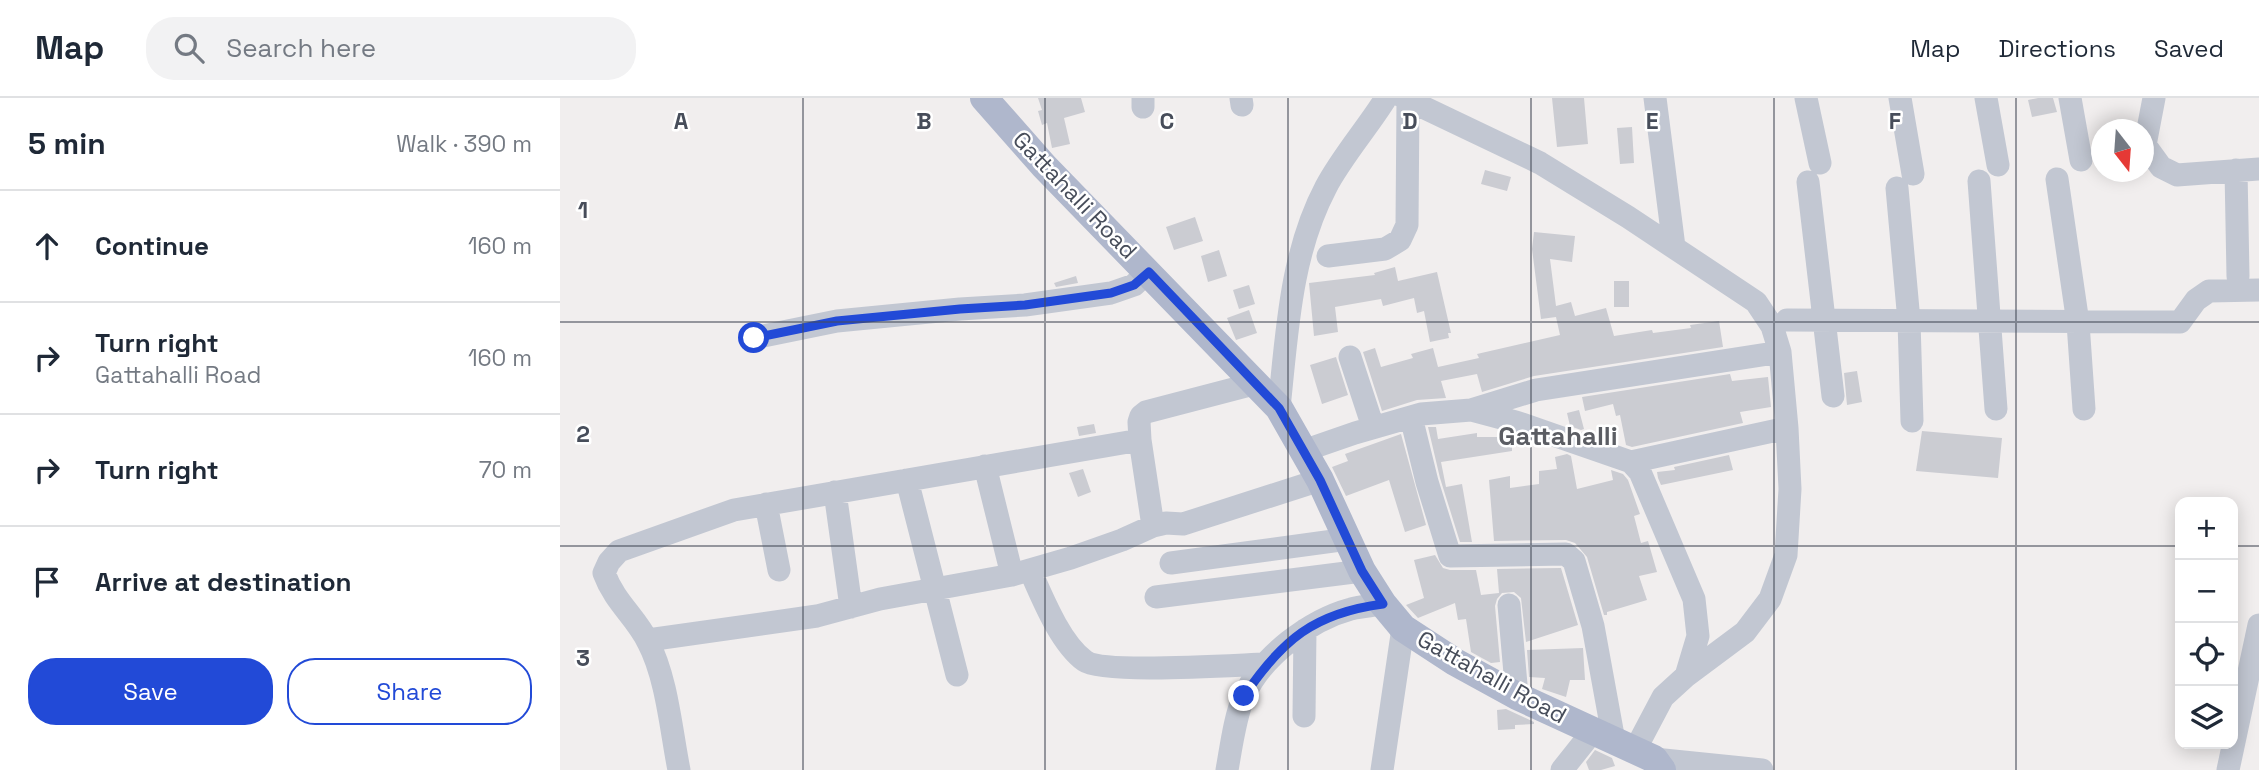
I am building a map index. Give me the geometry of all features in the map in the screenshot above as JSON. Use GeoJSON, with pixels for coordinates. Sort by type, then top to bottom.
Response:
{"type":"FeatureCollection","features":[{"type":"Feature","properties":{"kind":"main road","name":"Gattahalli Road"},"geometry":{"type":"LineString","coordinates":[[985,98],[1044,166],[1279,408],[1320,480],[1362,571],[1383,604],[1403,628],[1455,662],[1517,696],[1632,750]]}},
{"type":"Feature","properties":{"kind":"street"},"geometry":{"type":"LineString","coordinates":[[1655,98],[1674,247]]}},
{"type":"Feature","properties":{"kind":"street"},"geometry":{"type":"LineString","coordinates":[[1806,98],[1824,320],[1833,396]]}},
{"type":"Feature","properties":{"kind":"street"},"geometry":{"type":"LineString","coordinates":[[1900,98],[1912,421]]}},
{"type":"Feature","properties":{"kind":"street"},"geometry":{"type":"LineString","coordinates":[[1986,98],[1998,165]]}},
{"type":"Feature","properties":{"kind":"street"},"geometry":{"type":"LineString","coordinates":[[2070,98],[2081,160]]}},
{"type":"Feature","properties":{"kind":"street"},"geometry":{"type":"LineString","coordinates":[[2154,98],[2145,145],[2161,167],[2177,175],[2248,169],[2238,276]]}},
{"type":"Feature","properties":{"kind":"street"},"geometry":{"type":"LineString","coordinates":[[1399,99],[1539,163],[1628,216],[1756,302],[1772,326],[1780,352],[1787,428],[1790,489],[1787,555],[1770,599],[1745,632],[1686,676],[1662,698],[1632,750]]}},
{"type":"Feature","properties":{"kind":"street"},"geometry":{"type":"LineString","coordinates":[[1328,256],[1385,248],[1400,240],[1407,225],[1399,99]]}},
{"type":"Feature","properties":{"kind":"street"},"geometry":{"type":"LineString","coordinates":[[1279,408],[1291,300],[1305,241],[1326,187],[1399,99]]}},
{"type":"Feature","properties":{"kind":"street"},"geometry":{"type":"LineString","coordinates":[[2057,179],[2078,323],[2084,409]]}},
{"type":"Feature","properties":{"kind":"street"},"geometry":{"type":"LineString","coordinates":[[1979,181],[1996,409]]}},
{"type":"Feature","properties":{"kind":"street"},"geometry":{"type":"LineString","coordinates":[[754,338],[837,321],[1025,305],[1111,293],[1134,285],[1149,272]]}},
{"type":"Feature","properties":{"kind":"street"},"geometry":{"type":"LineString","coordinates":[[1787,320],[2180,322],[2196,299],[2209,291],[2259,290]]}},
{"type":"Feature","properties":{"kind":"street"},"geometry":{"type":"LineString","coordinates":[[1303,451],[1410,417],[1471,410],[1536,390],[1780,352]]}},
{"type":"Feature","properties":{"kind":"street"},"geometry":{"type":"LineString","coordinates":[[1350,357],[1373,428]]}},
{"type":"Feature","properties":{"kind":"street"},"geometry":{"type":"LineString","coordinates":[[1153,526],[1140,440],[1140,416],[1146,412],[1257,383]]}},
{"type":"Feature","properties":{"kind":"street"},"geometry":{"type":"LineString","coordinates":[[1471,410],[1516,422],[1631,462],[1640,472],[1694,600],[1698,636],[1686,676]]}},
{"type":"Feature","properties":{"kind":"street"},"geometry":{"type":"LineString","coordinates":[[1410,417],[1450,556],[1566,554],[1574,561],[1632,750]]}},
{"type":"Feature","properties":{"kind":"street"},"geometry":{"type":"LineString","coordinates":[[1631,462],[1787,428]]}},
{"type":"Feature","properties":{"kind":"street"},"geometry":{"type":"LineString","coordinates":[[678,770],[659,670],[648,640],[609,588],[604,573],[619,551],[734,510],[1140,440]]}},
{"type":"Feature","properties":{"kind":"street"},"geometry":{"type":"LineString","coordinates":[[985,466],[1021,572],[1045,602],[1071,647],[1087,663],[1131,668],[1265,664]]}},
{"type":"Feature","properties":{"kind":"street"},"geometry":{"type":"LineString","coordinates":[[907,480],[957,675]]}},
{"type":"Feature","properties":{"kind":"street"},"geometry":{"type":"LineString","coordinates":[[648,640],[817,616],[880,599],[1021,572],[1122,540],[1153,526],[1166,523],[1183,524],[1320,480]]}},
{"type":"Feature","properties":{"kind":"street"},"geometry":{"type":"LineString","coordinates":[[835,492],[851,607]]}},
{"type":"Feature","properties":{"kind":"street"},"geometry":{"type":"LineString","coordinates":[[765,504],[779,570]]}},
{"type":"Feature","properties":{"kind":"street"},"geometry":{"type":"LineString","coordinates":[[1171,564],[1348,539]]}},
{"type":"Feature","properties":{"kind":"street"},"geometry":{"type":"LineString","coordinates":[[1156,597],[1362,571]]}},
{"type":"Feature","properties":{"kind":"street"},"geometry":{"type":"LineString","coordinates":[[1227,770],[1244,696],[1265,664],[1322,619],[1353,608],[1383,604]]}},
{"type":"Feature","properties":{"kind":"street"},"geometry":{"type":"LineString","coordinates":[[1509,605],[1517,696]]}},
{"type":"Feature","properties":{"kind":"street"},"geometry":{"type":"LineString","coordinates":[[2228,770],[2259,625]]}},
{"type":"Feature","properties":{"kind":"street"},"geometry":{"type":"LineString","coordinates":[[1382,770],[1403,628]]}},
{"type":"Feature","properties":{"kind":"street"},"geometry":{"type":"LineString","coordinates":[[1304,716],[1305,630]]}},
{"type":"Feature","properties":{"kind":"street"},"geometry":{"type":"LineString","coordinates":[[1562,770],[1632,750],[1762,770]]}},
{"type":"Feature","properties":{"kind":"building"},"geometry":{"type":"Polygon","coordinates":[[[1038,98],[1081,98],[1085,112],[1064,118],[1070,144],[1052,148],[1047,123],[1042,125],[1038,111],[1042,110],[1038,98]]]}},
{"type":"Feature","properties":{"kind":"building"},"geometry":{"type":"Polygon","coordinates":[[[1552,98],[1584,98],[1588,144],[1557,147],[1552,98]]]}},
{"type":"Feature","properties":{"kind":"building"},"geometry":{"type":"Polygon","coordinates":[[[2053,98],[2057,112],[2032,117],[2028,100],[2053,98]]]}},
{"type":"Feature","properties":{"kind":"building"},"geometry":{"type":"Polygon","coordinates":[[[1632,127],[1634,163],[1620,164],[1617,128],[1632,127]]]}},
{"type":"Feature","properties":{"kind":"building"},"geometry":{"type":"Polygon","coordinates":[[[1485,170],[1511,177],[1507,191],[1481,184],[1485,170]]]}},
{"type":"Feature","properties":{"kind":"building"},"geometry":{"type":"Polygon","coordinates":[[[1195,217],[1203,241],[1174,250],[1166,227],[1195,217]]]}},
{"type":"Feature","properties":{"kind":"building"},"geometry":{"type":"Polygon","coordinates":[[[1534,232],[1575,236],[1572,262],[1550,259],[1556,306],[1571,302],[1575,316],[1606,308],[1614,336],[1691,328],[1690,325],[1719,321],[1723,347],[1534,376],[1482,392],[1477,374],[1441,381],[1446,398],[1417,400],[1382,411],[1363,352],[1375,348],[1381,367],[1413,358],[1411,354],[1433,348],[1438,367],[1479,358],[1477,354],[1560,335],[1556,317],[1541,319],[1532,249],[1534,232]]]}},
{"type":"Feature","properties":{"kind":"building"},"geometry":{"type":"Polygon","coordinates":[[[1219,250],[1227,276],[1208,282],[1201,256],[1219,250]]]}},
{"type":"Feature","properties":{"kind":"building"},"geometry":{"type":"Polygon","coordinates":[[[1395,267],[1398,281],[1437,272],[1451,333],[1448,333],[1449,338],[1430,342],[1424,311],[1417,313],[1414,298],[1383,306],[1381,299],[1335,307],[1338,332],[1314,336],[1309,283],[1375,275],[1374,273],[1395,267]]]}},
{"type":"Feature","properties":{"kind":"building"},"geometry":{"type":"Polygon","coordinates":[[[1076,276],[1078,283],[1056,287],[1054,283],[1076,276]]]}},
{"type":"Feature","properties":{"kind":"building"},"geometry":{"type":"Polygon","coordinates":[[[1614,281],[1629,281],[1629,307],[1614,307],[1614,281]]]}},
{"type":"Feature","properties":{"kind":"building"},"geometry":{"type":"Polygon","coordinates":[[[1249,285],[1255,304],[1239,309],[1233,290],[1249,285]]]}},
{"type":"Feature","properties":{"kind":"building"},"geometry":{"type":"Polygon","coordinates":[[[1249,310],[1257,333],[1236,340],[1227,318],[1249,310]]]}},
{"type":"Feature","properties":{"kind":"building"},"geometry":{"type":"Polygon","coordinates":[[[1336,357],[1348,395],[1322,404],[1310,365],[1336,357]]]}},
{"type":"Feature","properties":{"kind":"building"},"geometry":{"type":"Polygon","coordinates":[[[1857,371],[1862,402],[1847,405],[1844,373],[1857,371]]]}},
{"type":"Feature","properties":{"kind":"building"},"geometry":{"type":"Polygon","coordinates":[[[1730,374],[1732,381],[1768,377],[1771,407],[1740,412],[1743,423],[1632,447],[1626,445],[1620,415],[1616,416],[1613,404],[1585,411],[1582,397],[1730,374]]]}},
{"type":"Feature","properties":{"kind":"building"},"geometry":{"type":"Polygon","coordinates":[[[1579,410],[1584,429],[1581,430],[1570,426],[1567,413],[1579,410]]]}},
{"type":"Feature","properties":{"kind":"building"},"geometry":{"type":"Polygon","coordinates":[[[1094,424],[1096,433],[1079,436],[1077,427],[1094,424]]]}},
{"type":"Feature","properties":{"kind":"building"},"geometry":{"type":"Polygon","coordinates":[[[1428,427],[1436,427],[1438,439],[1477,433],[1477,437],[1512,437],[1512,451],[1441,462],[1446,487],[1462,484],[1472,542],[1460,542],[1440,478],[1428,427]]]}},
{"type":"Feature","properties":{"kind":"building"},"geometry":{"type":"Polygon","coordinates":[[[1922,431],[2002,438],[1998,478],[1916,471],[1922,431]]]}},
{"type":"Feature","properties":{"kind":"building"},"geometry":{"type":"Polygon","coordinates":[[[1401,434],[1426,525],[1405,532],[1389,480],[1346,496],[1332,467],[1348,461],[1345,454],[1401,434]]]}},
{"type":"Feature","properties":{"kind":"building"},"geometry":{"type":"Polygon","coordinates":[[[1567,454],[1571,456],[1577,489],[1613,480],[1611,470],[1623,474],[1628,480],[1640,514],[1634,516],[1641,543],[1648,541],[1657,572],[1639,576],[1647,600],[1604,615],[1587,557],[1575,543],[1566,540],[1494,541],[1489,480],[1510,476],[1510,488],[1539,484],[1539,471],[1557,469],[1555,457],[1567,454]]]}},
{"type":"Feature","properties":{"kind":"building"},"geometry":{"type":"Polygon","coordinates":[[[1729,455],[1733,470],[1661,485],[1658,478],[1657,472],[1675,470],[1674,467],[1729,455]]]}},
{"type":"Feature","properties":{"kind":"building"},"geometry":{"type":"Polygon","coordinates":[[[1083,469],[1091,492],[1078,497],[1069,473],[1083,469]]]}},
{"type":"Feature","properties":{"kind":"building"},"geometry":{"type":"Polygon","coordinates":[[[1435,555],[1443,568],[1476,570],[1481,595],[1499,593],[1497,569],[1561,568],[1578,625],[1526,642],[1521,598],[1514,592],[1502,593],[1495,606],[1500,662],[1491,663],[1471,652],[1466,619],[1458,620],[1455,603],[1418,618],[1406,605],[1424,598],[1414,560],[1435,555]]]}},
{"type":"Feature","properties":{"kind":"building"},"geometry":{"type":"Polygon","coordinates":[[[1583,648],[1585,680],[1570,680],[1566,697],[1542,689],[1545,678],[1529,677],[1527,650],[1583,648]]]}},
{"type":"Feature","properties":{"kind":"building"},"geometry":{"type":"Polygon","coordinates":[[[1506,709],[1534,724],[1515,725],[1515,729],[1498,730],[1497,710],[1506,709]]]}},
{"type":"Feature","properties":{"kind":"building"},"geometry":{"type":"Polygon","coordinates":[[[1595,750],[1612,758],[1615,766],[1589,770],[1586,762],[1595,750]]]}},
{"type":"Feature","properties":{"kind":"district","name":"Gattahalli"},"geometry":{"type":"Point","coordinates":[1558,436]}},
{"type":"Feature","properties":{"kind":"route"},"geometry":{"type":"LineString","coordinates":[[754,338],[837,321],[1025,305],[1111,293],[1134,285],[1149,272],[1279,408],[1320,480],[1362,571],[1383,604],[1353,608],[1322,619],[1298,634],[1265,664],[1244,696]]}}]}
